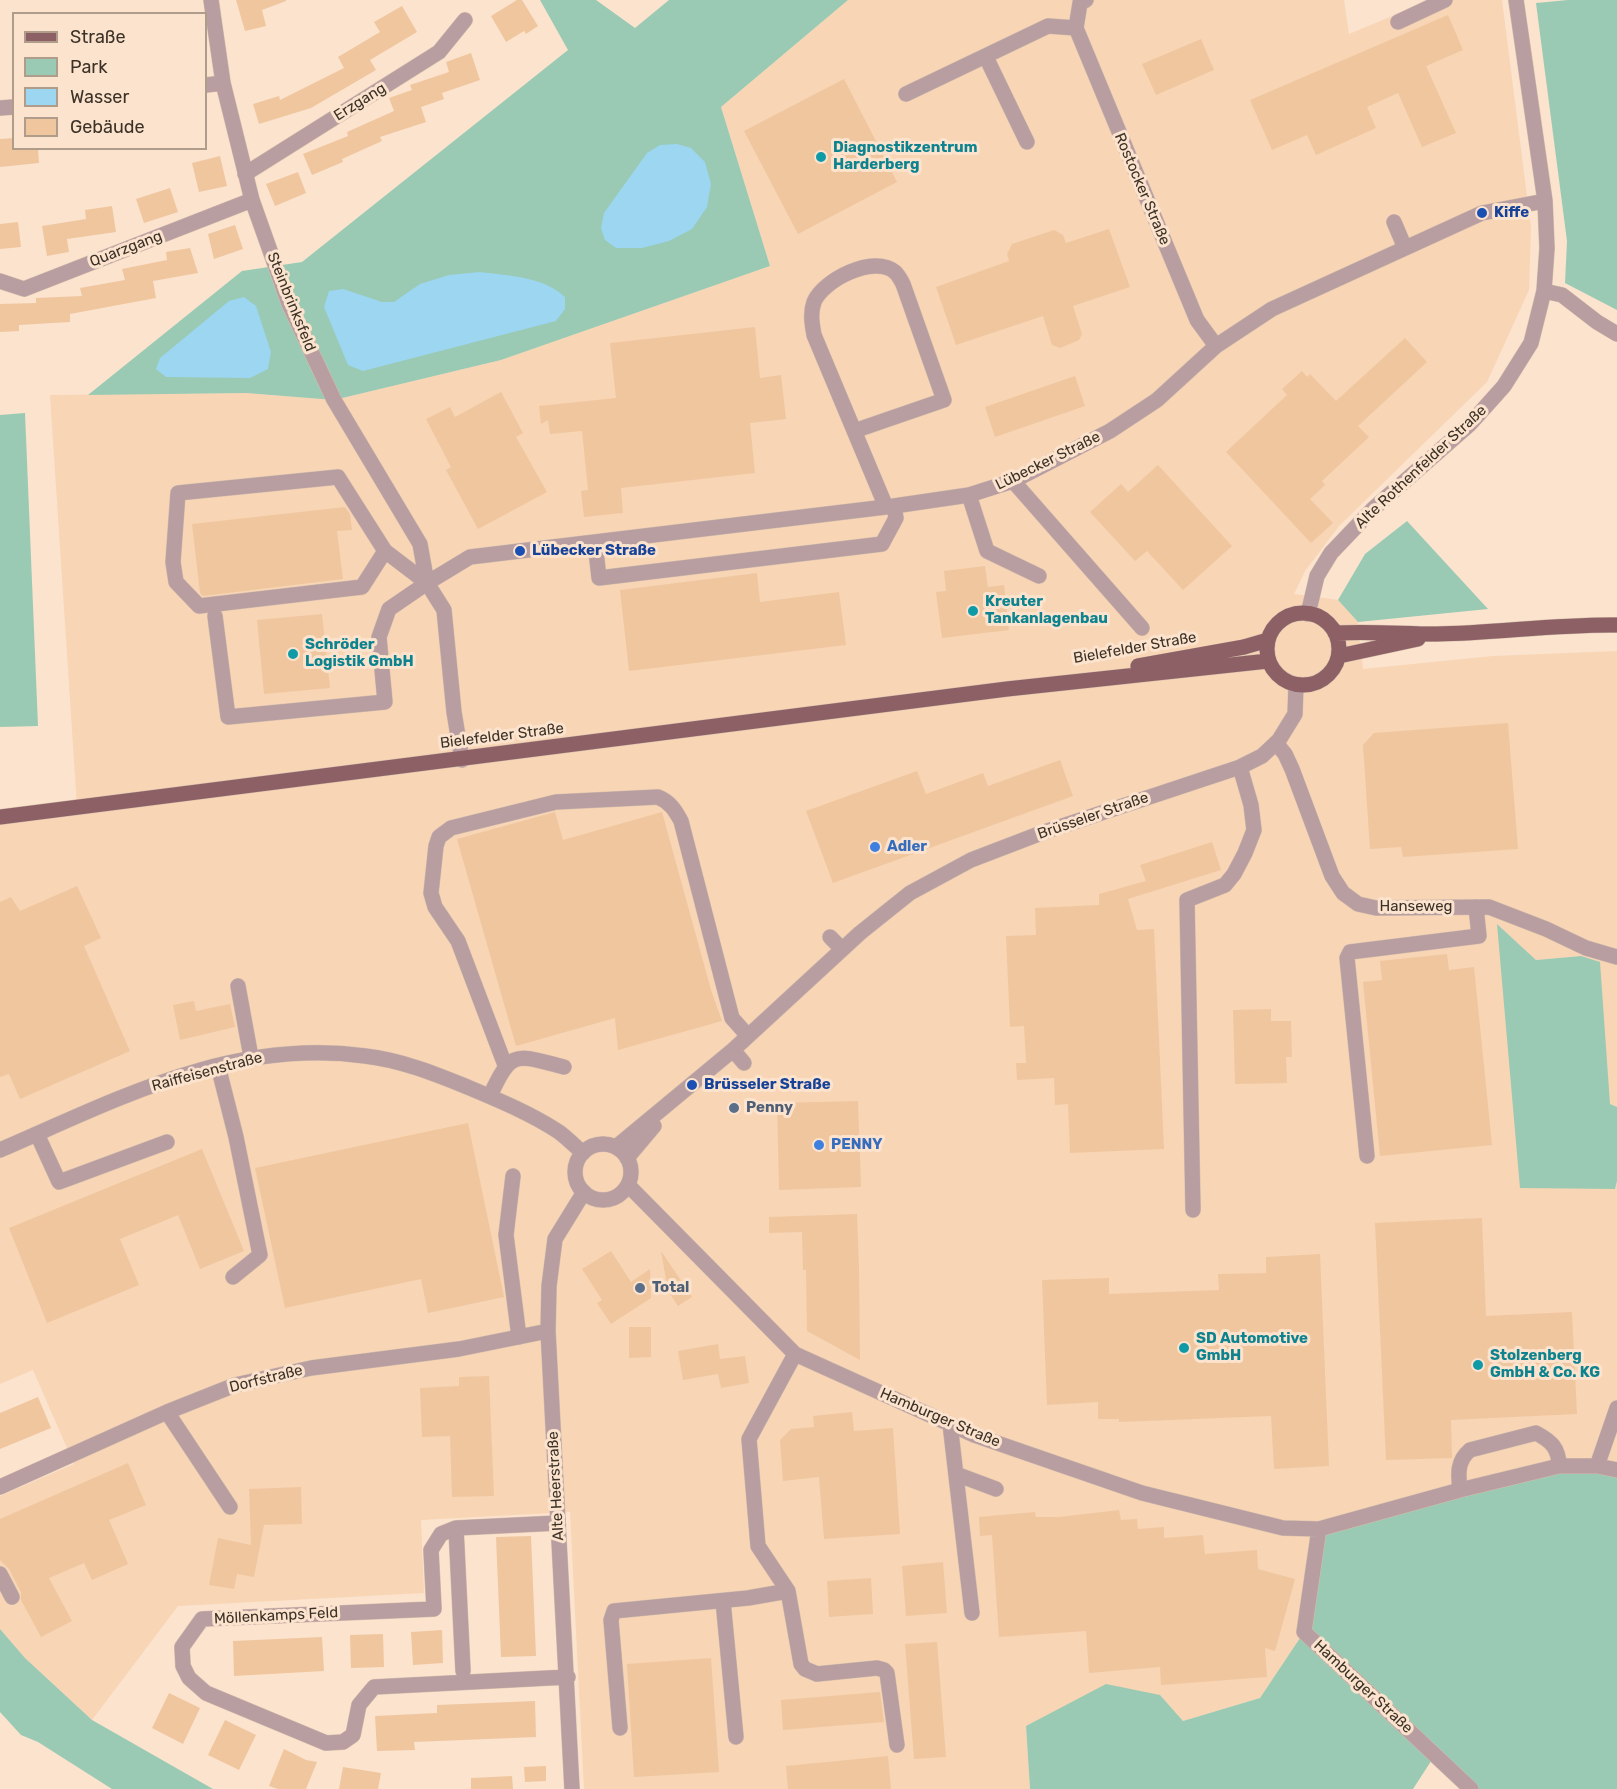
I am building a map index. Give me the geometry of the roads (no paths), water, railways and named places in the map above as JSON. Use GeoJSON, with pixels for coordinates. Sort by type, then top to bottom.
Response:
{"type":"FeatureCollection","features":[{"type":"Feature","properties":{"kind":"main road"},"geometry":{"type":"LineString","coordinates":[[1297,614],[1319,617],[1329,624],[1335,633],[1339,645],[1335,667],[1328,676],[1318,682],[1296,685],[1279,677],[1268,661],[1268,640],[1272,631],[1279,622],[1297,614]]}},
{"type":"Feature","properties":{"kind":"main road"},"geometry":{"type":"LineString","coordinates":[[1335,633],[1437,634],[1585,624],[1617,625]]}},
{"type":"Feature","properties":{"kind":"main road"},"geometry":{"type":"LineString","coordinates":[[1338,657],[1437,634]]}},
{"type":"Feature","properties":{"kind":"main road","name":"Bielefelder Straße"},"geometry":{"type":"LineString","coordinates":[[1007,689],[1244,647],[1268,640]]}},
{"type":"Feature","properties":{"kind":"main road","name":"Bielefelder Straße"},"geometry":{"type":"LineString","coordinates":[[0,817],[1007,689],[1268,661]]}},
{"type":"Feature","properties":{"kind":"street","name":"Steinbrinksfeld"},"geometry":{"type":"LineString","coordinates":[[211,0],[223,83],[245,174],[289,304],[334,400],[420,544],[427,583]]}},
{"type":"Feature","properties":{"kind":"street"},"geometry":{"type":"LineString","coordinates":[[1398,22],[1445,0]]}},
{"type":"Feature","properties":{"kind":"street","name":"Alte Rothenfelder Straße"},"geometry":{"type":"LineString","coordinates":[[1308,614],[1317,576],[1331,553],[1373,509],[1470,424],[1504,386],[1531,343],[1544,291],[1547,248],[1545,201],[1516,0]]}},
{"type":"Feature","properties":{"kind":"street"},"geometry":{"type":"LineString","coordinates":[[906,94],[1048,26],[1076,28],[1081,1]]}},
{"type":"Feature","properties":{"kind":"street","name":"Erzgang"},"geometry":{"type":"LineString","coordinates":[[245,174],[439,52],[465,20]]}},
{"type":"Feature","properties":{"kind":"street","name":"Rostocker Straße"},"geometry":{"type":"LineString","coordinates":[[1076,28],[1197,320],[1216,346]]}},
{"type":"Feature","properties":{"kind":"street"},"geometry":{"type":"LineString","coordinates":[[986,57],[1027,142]]}},
{"type":"Feature","properties":{"kind":"street"},"geometry":{"type":"LineString","coordinates":[[207,85],[223,83]]}},
{"type":"Feature","properties":{"kind":"street","name":"Quarzgang"},"geometry":{"type":"LineString","coordinates":[[0,281],[24,289],[252,200]]}},
{"type":"Feature","properties":{"kind":"street","name":"Lübecker Straße"},"geometry":{"type":"LineString","coordinates":[[215,616],[228,717],[385,702],[379,637],[389,609],[470,558],[969,495],[1013,481],[1110,431],[1157,400],[1216,346],[1272,309],[1482,213],[1545,201]]}},
{"type":"Feature","properties":{"kind":"street"},"geometry":{"type":"LineString","coordinates":[[1394,222],[1406,248]]}},
{"type":"Feature","properties":{"kind":"street"},"geometry":{"type":"LineString","coordinates":[[595,542],[599,578],[882,544],[896,518],[854,431],[814,335],[811,319],[814,303],[823,288],[836,278],[869,266],[883,267],[895,272],[903,284],[944,400],[854,431]]}},
{"type":"Feature","properties":{"kind":"street"},"geometry":{"type":"LineString","coordinates":[[1544,291],[1562,295],[1617,334]]}},
{"type":"Feature","properties":{"kind":"street"},"geometry":{"type":"LineString","coordinates":[[385,551],[362,587],[199,606],[176,582],[172,562],[178,493],[338,477],[385,551],[427,583],[444,610],[454,712],[462,760]]}},
{"type":"Feature","properties":{"kind":"street"},"geometry":{"type":"LineString","coordinates":[[1013,481],[1142,628]]}},
{"type":"Feature","properties":{"kind":"street"},"geometry":{"type":"LineString","coordinates":[[969,495],[987,551],[1039,576]]}},
{"type":"Feature","properties":{"kind":"street","name":"Brüsseler Straße"},"geometry":{"type":"LineString","coordinates":[[622,1153],[673,1102],[842,950],[910,893],[971,860],[1044,832],[1240,767],[1262,756],[1276,743],[1295,714],[1296,685]]}},
{"type":"Feature","properties":{"kind":"street","name":"Hanseweg"},"geometry":{"type":"LineString","coordinates":[[1276,743],[1285,754],[1292,769],[1332,876],[1343,893],[1358,904],[1376,908],[1490,907],[1586,948],[1617,957]]}},
{"type":"Feature","properties":{"kind":"street"},"geometry":{"type":"LineString","coordinates":[[1193,1210],[1187,900],[1225,885],[1234,874],[1245,853],[1254,830],[1251,805],[1240,767]]}},
{"type":"Feature","properties":{"kind":"street"},"geometry":{"type":"LineString","coordinates":[[505,1065],[458,941],[435,908],[430,893],[436,846],[439,837],[451,828],[556,802],[658,797],[667,801],[675,810],[681,821],[732,1018],[748,1036]]}},
{"type":"Feature","properties":{"kind":"street"},"geometry":{"type":"LineString","coordinates":[[1367,1156],[1347,958],[1350,952],[1479,936],[1476,907]]}},
{"type":"Feature","properties":{"kind":"street"},"geometry":{"type":"LineString","coordinates":[[830,937],[842,950]]}},
{"type":"Feature","properties":{"kind":"street"},"geometry":{"type":"LineString","coordinates":[[238,986],[250,1057]]}},
{"type":"Feature","properties":{"kind":"street"},"geometry":{"type":"LineString","coordinates":[[733,1050],[744,1063]]}},
{"type":"Feature","properties":{"kind":"street","name":"Raiffeisenstraße"},"geometry":{"type":"LineString","coordinates":[[0,1150],[165,1080],[250,1057],[304,1052],[366,1056],[424,1069],[489,1096],[560,1132],[583,1153]]}},
{"type":"Feature","properties":{"kind":"street"},"geometry":{"type":"LineString","coordinates":[[489,1096],[505,1065],[518,1058],[564,1067]]}},
{"type":"Feature","properties":{"kind":"street"},"geometry":{"type":"LineString","coordinates":[[218,1066],[236,1137],[260,1255],[233,1277]]}},
{"type":"Feature","properties":{"kind":"street"},"geometry":{"type":"LineString","coordinates":[[37,1134],[59,1182],[167,1142]]}},
{"type":"Feature","properties":{"kind":"street"},"geometry":{"type":"LineString","coordinates":[[608,1144],[622,1153],[631,1167],[631,1176],[623,1192],[608,1199],[599,1199],[584,1192],[576,1177],[578,1160],[583,1153],[599,1145],[608,1144]]}},
{"type":"Feature","properties":{"kind":"street"},"geometry":{"type":"LineString","coordinates":[[513,1176],[506,1235],[519,1337]]}},
{"type":"Feature","properties":{"kind":"street","name":"Hamburger Straße"},"geometry":{"type":"LineString","coordinates":[[628,1185],[795,1354],[974,1435],[1142,1493],[1283,1528],[1319,1530],[1460,1490],[1559,1466],[1597,1466],[1617,1470]]}},
{"type":"Feature","properties":{"kind":"street","name":"Alte Heerstraße"},"geometry":{"type":"LineString","coordinates":[[572,1789],[568,1677],[548,1331],[549,1286],[555,1239],[584,1192]]}},
{"type":"Feature","properties":{"kind":"street","name":"Dorfstraße"},"geometry":{"type":"LineString","coordinates":[[0,1487],[167,1412],[236,1385],[311,1368],[459,1349],[548,1331]]}},
{"type":"Feature","properties":{"kind":"street"},"geometry":{"type":"LineString","coordinates":[[795,1354],[750,1439],[758,1546],[788,1591],[801,1664],[805,1670],[817,1674],[878,1668],[887,1673],[897,1745]]}},
{"type":"Feature","properties":{"kind":"street"},"geometry":{"type":"LineString","coordinates":[[1597,1466],[1617,1408]]}},
{"type":"Feature","properties":{"kind":"street"},"geometry":{"type":"LineString","coordinates":[[167,1412],[230,1506]]}},
{"type":"Feature","properties":{"kind":"street"},"geometry":{"type":"LineString","coordinates":[[950,1424],[972,1613]]}},
{"type":"Feature","properties":{"kind":"street"},"geometry":{"type":"LineString","coordinates":[[1460,1490],[1458,1470],[1464,1455],[1470,1450],[1536,1433],[1550,1440],[1556,1449],[1559,1466]]}},
{"type":"Feature","properties":{"kind":"street"},"geometry":{"type":"LineString","coordinates":[[956,1474],[996,1489]]}},
{"type":"Feature","properties":{"kind":"street"},"geometry":{"type":"LineString","coordinates":[[463,1671],[456,1528],[558,1523]]}},
{"type":"Feature","properties":{"kind":"street","name":"Möllenkamps Feld"},"geometry":{"type":"LineString","coordinates":[[456,1528],[441,1534],[431,1550],[434,1609],[201,1619],[182,1647],[183,1666],[189,1678],[206,1693],[326,1743],[343,1742],[353,1735],[359,1705],[374,1687],[568,1677]]}},
{"type":"Feature","properties":{"kind":"street","name":"Hamburger Straße"},"geometry":{"type":"LineString","coordinates":[[1319,1530],[1304,1632],[1471,1789]]}},
{"type":"Feature","properties":{"kind":"street"},"geometry":{"type":"LineString","coordinates":[[0,1574],[12,1597]]}},
{"type":"Feature","properties":{"kind":"street"},"geometry":{"type":"LineString","coordinates":[[620,1728],[611,1620],[614,1611],[788,1591]]}},
{"type":"Feature","properties":{"kind":"street"},"geometry":{"type":"LineString","coordinates":[[723,1600],[736,1737]]}},
{"type":"Feature","properties":{"kind":"water"},"geometry":{"type":"Polygon","coordinates":[[[677,144],[691,148],[705,162],[711,184],[707,207],[692,229],[669,241],[642,248],[616,248],[605,240],[601,228],[604,213],[647,153],[660,145],[677,144]]]}},
{"type":"Feature","properties":{"kind":"water"},"geometry":{"type":"Polygon","coordinates":[[[480,272],[525,278],[546,285],[565,297],[565,309],[556,321],[363,371],[348,365],[324,307],[329,291],[343,289],[382,302],[394,302],[420,284],[449,275],[480,272]]]}},
{"type":"Feature","properties":{"kind":"water"},"geometry":{"type":"Polygon","coordinates":[[[244,297],[256,306],[271,352],[268,369],[250,378],[166,377],[156,369],[160,358],[229,301],[244,297]]]}},
{"type":"Feature","properties":{"kind":"place","name":"Diagnostikzentrum Harderberg"},"geometry":{"type":"Point","coordinates":[821,157]}},
{"type":"Feature","properties":{"kind":"place","name":"Kiffe"},"geometry":{"type":"Point","coordinates":[1482,213]}},
{"type":"Feature","properties":{"kind":"place","name":"Lübecker Straße"},"geometry":{"type":"Point","coordinates":[520,551]}},
{"type":"Feature","properties":{"kind":"place","name":"Kreuter Tankanlagenbau"},"geometry":{"type":"Point","coordinates":[973,611]}},
{"type":"Feature","properties":{"kind":"place","name":"Schröder Logistik GmbH"},"geometry":{"type":"Point","coordinates":[293,654]}},
{"type":"Feature","properties":{"kind":"place","name":"Adler"},"geometry":{"type":"Point","coordinates":[875,847]}},
{"type":"Feature","properties":{"kind":"place","name":"Brüsseler Straße"},"geometry":{"type":"Point","coordinates":[692,1085]}},
{"type":"Feature","properties":{"kind":"place","name":"Penny"},"geometry":{"type":"Point","coordinates":[734,1108]}},
{"type":"Feature","properties":{"kind":"place","name":"PENNY"},"geometry":{"type":"Point","coordinates":[819,1145]}},
{"type":"Feature","properties":{"kind":"place","name":"Total"},"geometry":{"type":"Point","coordinates":[640,1288]}},
{"type":"Feature","properties":{"kind":"place","name":"SD Automotive GmbH"},"geometry":{"type":"Point","coordinates":[1184,1348]}},
{"type":"Feature","properties":{"kind":"place","name":"Stolzenberg GmbH & Co. KG"},"geometry":{"type":"Point","coordinates":[1478,1365]}}]}
